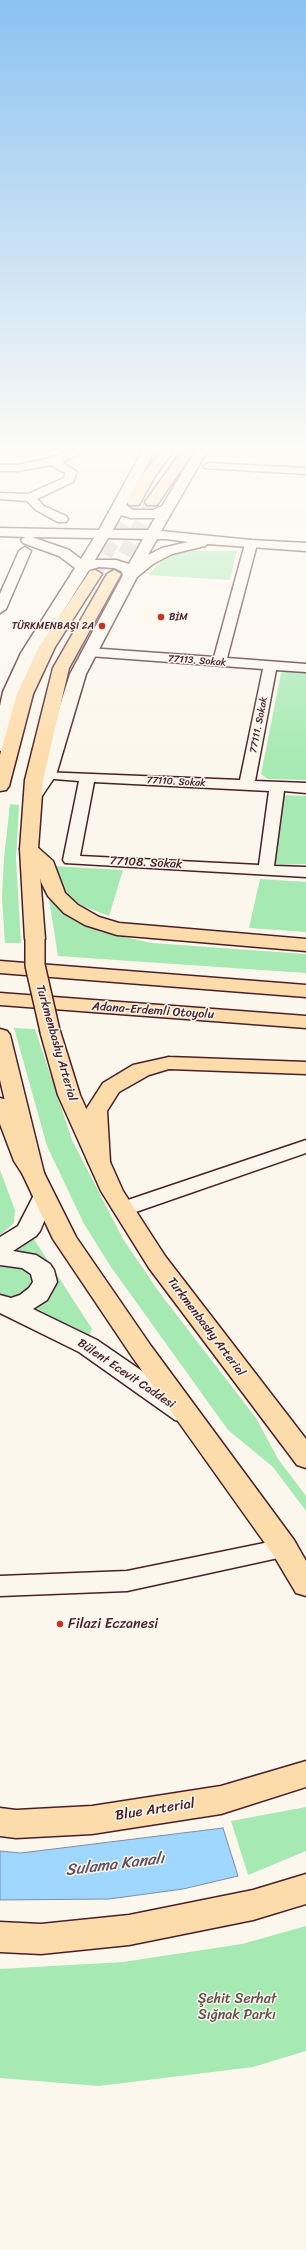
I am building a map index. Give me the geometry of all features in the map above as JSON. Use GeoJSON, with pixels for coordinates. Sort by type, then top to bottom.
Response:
{"type":"FeatureCollection","features":[{"type":"Feature","properties":{"kind":"main road"},"geometry":{"type":"LineString","coordinates":[[64,553],[89,570]]}},
{"type":"Feature","properties":{"kind":"main road"},"geometry":{"type":"LineString","coordinates":[[0,786],[25,694],[47,647],[89,570],[95,553]]}},
{"type":"Feature","properties":{"kind":"main road"},"geometry":{"type":"LineString","coordinates":[[34,795],[46,774],[78,674],[88,652],[142,553]]}},
{"type":"Feature","properties":{"kind":"main road"},"geometry":{"type":"LineString","coordinates":[[131,575],[148,561],[163,553]]}},
{"type":"Feature","properties":{"kind":"main road"},"geometry":{"type":"LineString","coordinates":[[0,746],[11,692],[29,653],[89,570],[99,563],[116,564],[127,568],[131,575]]}},
{"type":"Feature","properties":{"kind":"main road","name":"Turkmenbashy Arterial"},"geometry":{"type":"LineString","coordinates":[[114,574],[61,668],[34,780],[29,849],[35,939],[35,964],[50,1031],[69,1095],[98,1162],[123,1209],[157,1262],[306,1458]]}},
{"type":"Feature","properties":{"kind":"main road"},"geometry":{"type":"LineString","coordinates":[[29,849],[46,865],[50,882],[57,896],[71,909],[92,921],[116,929],[306,945]]}},
{"type":"Feature","properties":{"kind":"main road"},"geometry":{"type":"LineString","coordinates":[[0,967],[306,991]]}},
{"type":"Feature","properties":{"kind":"main road","name":"Adana-Erdemli Otoyolu"},"geometry":{"type":"LineString","coordinates":[[0,999],[306,1022]]}},
{"type":"Feature","properties":{"kind":"main road"},"geometry":{"type":"LineString","coordinates":[[0,1034],[33,1173]]}},
{"type":"Feature","properties":{"kind":"main road"},"geometry":{"type":"LineString","coordinates":[[98,1162],[96,1111],[111,1088],[141,1070],[168,1063],[306,1068]]}},
{"type":"Feature","properties":{"kind":"main road"},"geometry":{"type":"LineString","coordinates":[[0,1105],[11,1124],[25,1161],[33,1173],[65,1239],[187,1415],[284,1548],[306,1584]]}},
{"type":"Feature","properties":{"kind":"main road"},"geometry":{"type":"LineString","coordinates":[[0,1248],[28,1231],[44,1196]]}},
{"type":"Feature","properties":{"kind":"main road"},"geometry":{"type":"LineString","coordinates":[[0,1257],[28,1261],[42,1270],[45,1282],[38,1294],[29,1301],[6,1305]]}},
{"type":"Feature","properties":{"kind":"main road","name":"Bülent Ecevit Caddesi"},"geometry":{"type":"LineString","coordinates":[[6,1305],[88,1346],[187,1415]]}},
{"type":"Feature","properties":{"kind":"main road","name":"Blue Arterial"},"geometry":{"type":"LineString","coordinates":[[0,1822],[16,1824],[92,1820],[221,1800],[306,1774]]}},
{"type":"Feature","properties":{"kind":"main road"},"geometry":{"type":"LineString","coordinates":[[221,1800],[306,1789]]}},
{"type":"Feature","properties":{"kind":"main road"},"geometry":{"type":"LineString","coordinates":[[253,1906],[306,1875]]}},
{"type":"Feature","properties":{"kind":"main road"},"geometry":{"type":"LineString","coordinates":[[0,1937],[41,1939],[129,1930],[253,1906],[306,1889]]}},
{"type":"Feature","properties":{"kind":"street"},"geometry":{"type":"LineString","coordinates":[[0,609],[23,553]]}},
{"type":"Feature","properties":{"kind":"street"},"geometry":{"type":"LineString","coordinates":[[219,662],[249,553]]}},
{"type":"Feature","properties":{"kind":"street"},"geometry":{"type":"LineString","coordinates":[[0,579],[13,580]]}},
{"type":"Feature","properties":{"kind":"street","name":"77113. Sokak"},"geometry":{"type":"LineString","coordinates":[[88,652],[306,668]]}},
{"type":"Feature","properties":{"kind":"street","name":"77111. Sokak"},"geometry":{"type":"LineString","coordinates":[[247,785],[270,666]]}},
{"type":"Feature","properties":{"kind":"street","name":"77110. Sokak"},"geometry":{"type":"LineString","coordinates":[[46,774],[306,788]]}},
{"type":"Feature","properties":{"kind":"street","name":"77108. Sokak"},"geometry":{"type":"LineString","coordinates":[[87,777],[71,860],[306,872]]}},
{"type":"Feature","properties":{"kind":"street"},"geometry":{"type":"LineString","coordinates":[[266,869],[277,786]]}},
{"type":"Feature","properties":{"kind":"street"},"geometry":{"type":"LineString","coordinates":[[123,1209],[306,1146]]}},
{"type":"Feature","properties":{"kind":"street"},"geometry":{"type":"LineString","coordinates":[[0,1586],[127,1581],[284,1548]]}},
{"type":"Feature","properties":{"kind":"green space"},"geometry":{"type":"Polygon","coordinates":[[[183,553],[237,553],[230,580],[149,575],[155,567],[169,556],[183,553]]]}},
{"type":"Feature","properties":{"kind":"green space"},"geometry":{"type":"Polygon","coordinates":[[[286,671],[306,672],[306,780],[268,779],[261,774],[281,673],[286,671]]]}},
{"type":"Feature","properties":{"kind":"green space"},"geometry":{"type":"Polygon","coordinates":[[[284,795],[306,796],[306,864],[275,865],[284,795]]]}},
{"type":"Feature","properties":{"kind":"green space"},"geometry":{"type":"Polygon","coordinates":[[[10,804],[19,805],[16,859],[21,943],[5,943],[2,898],[4,858],[10,804]]]}},
{"type":"Feature","properties":{"kind":"green space"},"geometry":{"type":"Polygon","coordinates":[[[54,866],[123,870],[109,916],[85,907],[67,896],[58,883],[54,866]]]}},
{"type":"Feature","properties":{"kind":"green space"},"geometry":{"type":"Polygon","coordinates":[[[260,879],[306,882],[306,932],[249,928],[260,879]]]}},
{"type":"Feature","properties":{"kind":"green space"},"geometry":{"type":"Polygon","coordinates":[[[49,899],[72,918],[101,932],[152,943],[306,954],[306,973],[58,956],[49,899]]]}},
{"type":"Feature","properties":{"kind":"green space"},"geometry":{"type":"Polygon","coordinates":[[[14,1028],[35,1029],[72,1140],[123,1239],[159,1292],[256,1418],[278,1459],[306,1496],[306,1511],[273,1467],[228,1430],[111,1267],[84,1224],[47,1146],[14,1028]]]}},
{"type":"Feature","properties":{"kind":"green space"},"geometry":{"type":"Polygon","coordinates":[[[0,1170],[15,1210],[14,1223],[0,1235],[0,1170]]]}},
{"type":"Feature","properties":{"kind":"green space"},"geometry":{"type":"Polygon","coordinates":[[[32,1236],[92,1329],[88,1338],[25,1307],[56,1280],[13,1252],[32,1236]]]}},
{"type":"Feature","properties":{"kind":"green space"},"geometry":{"type":"Polygon","coordinates":[[[0,1263],[21,1266],[34,1272],[39,1281],[31,1293],[14,1297],[0,1294],[0,1263]]]}},
{"type":"Feature","properties":{"kind":"green space"},"geometry":{"type":"Polygon","coordinates":[[[306,1807],[306,1851],[248,1875],[231,1821],[306,1807]]]}},
{"type":"Feature","properties":{"kind":"green space","name":"Şehit Serhat Sığnak Parkı"},"geometry":{"type":"Polygon","coordinates":[[[306,1926],[306,2051],[253,2067],[99,2086],[0,2078],[0,1969],[123,1962],[242,1944],[306,1926]]]}},
{"type":"Feature","properties":{"kind":"water","name":"Sulama Kanalı"},"geometry":{"type":"Polygon","coordinates":[[[223,1828],[238,1876],[183,1889],[109,1899],[0,1900],[0,1851],[21,1853],[223,1828]]]}},
{"type":"Feature","properties":{"kind":"tunnel"},"geometry":{"type":"LineString","coordinates":[[95,574],[106,553]]}},
{"type":"Feature","properties":{"kind":"tunnel"},"geometry":{"type":"LineString","coordinates":[[114,574],[125,553]]}},
{"type":"Feature","properties":{"kind":"place","name":"BİM"},"geometry":{"type":"Point","coordinates":[161,617]}},
{"type":"Feature","properties":{"kind":"place","name":"TÜRKMENBAŞI 2A"},"geometry":{"type":"Point","coordinates":[102,626]}},
{"type":"Feature","properties":{"kind":"place","name":"Filazi Eczanesi"},"geometry":{"type":"Point","coordinates":[60,1624]}}]}
